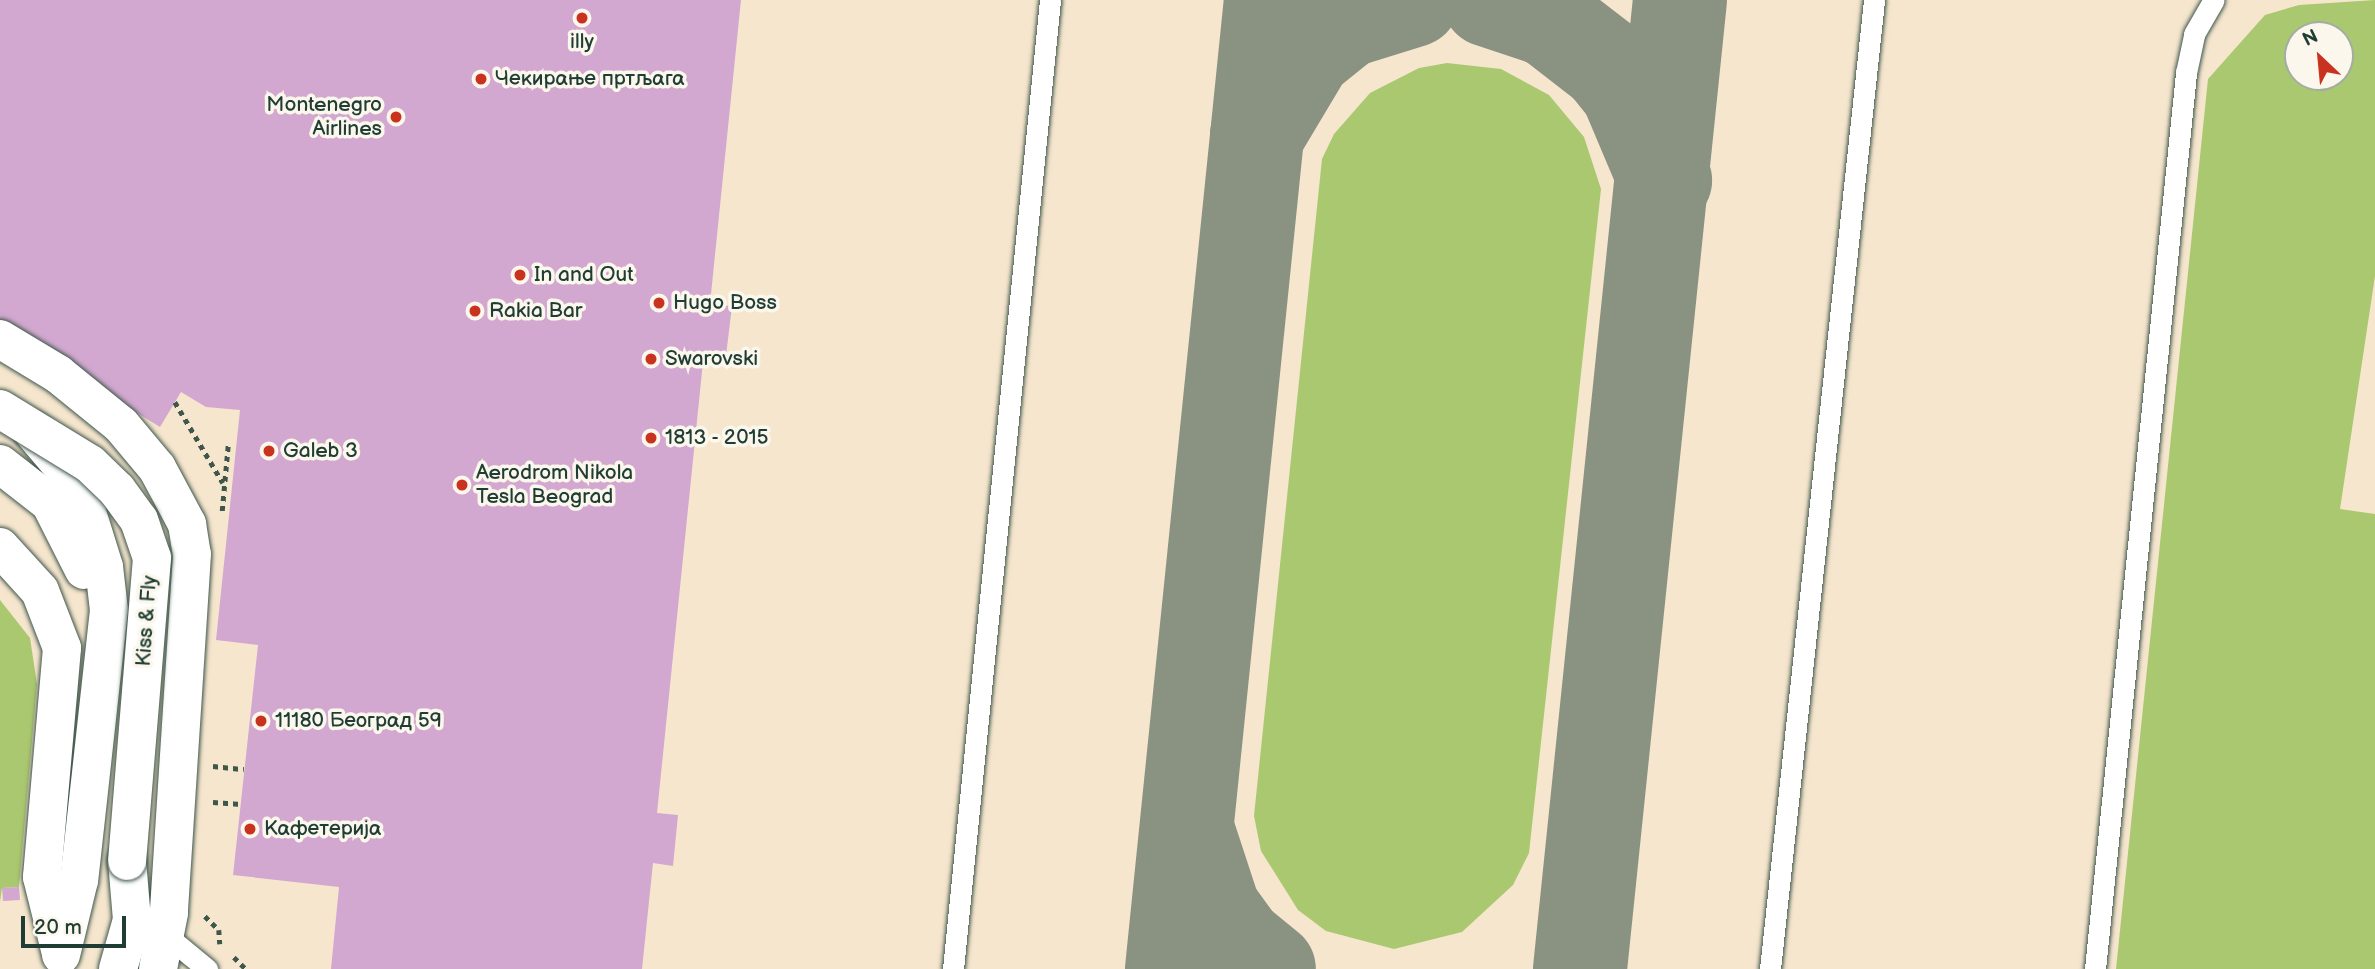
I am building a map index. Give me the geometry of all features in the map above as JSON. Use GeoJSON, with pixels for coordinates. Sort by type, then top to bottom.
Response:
{"type":"FeatureCollection","features":[{"type":"Feature","properties":{"kind":"street"},"geometry":{"type":"LineString","coordinates":[[0,339],[88,398],[157,468],[179,502],[192,554],[174,932]]}},
{"type":"Feature","properties":{"kind":"street"},"geometry":{"type":"LineString","coordinates":[[0,402],[67,472],[87,512],[106,578],[109,610],[88,815],[62,962]]}},
{"type":"Feature","properties":{"kind":"street","name":"Kiss & Fly"},"geometry":{"type":"LineString","coordinates":[[0,409],[90,464],[117,490],[139,520],[152,558],[127,861],[132,920],[118,968]]}},
{"type":"Feature","properties":{"kind":"street"},"geometry":{"type":"LineString","coordinates":[[0,464],[50,503],[84,567],[89,600],[66,812],[62,962]]}},
{"type":"Feature","properties":{"kind":"street"},"geometry":{"type":"LineString","coordinates":[[0,547],[40,591],[62,648],[42,877],[62,962]]}},
{"type":"Feature","properties":{"kind":"lane"},"geometry":{"type":"LineString","coordinates":[[953,969],[1050,0]]}},
{"type":"Feature","properties":{"kind":"lane"},"geometry":{"type":"LineString","coordinates":[[1770,969],[1874,0]]}},
{"type":"Feature","properties":{"kind":"lane"},"geometry":{"type":"LineString","coordinates":[[2095,969],[2186,74],[2194,34],[2214,0]]}},
{"type":"Feature","properties":{"kind":"lane"},"geometry":{"type":"LineString","coordinates":[[174,932],[207,969]]}},
{"type":"Feature","properties":{"kind":"path"},"geometry":{"type":"LineString","coordinates":[[175,402],[224,485]]}},
{"type":"Feature","properties":{"kind":"path"},"geometry":{"type":"LineString","coordinates":[[212,766],[244,769]]}},
{"type":"Feature","properties":{"kind":"path"},"geometry":{"type":"LineString","coordinates":[[209,802],[241,804]]}},
{"type":"Feature","properties":{"kind":"path"},"geometry":{"type":"LineString","coordinates":[[174,932],[219,930],[220,945]]}},
{"type":"Feature","properties":{"kind":"green space"},"geometry":{"type":"Polygon","coordinates":[[[2375,0],[2375,276],[2340,509],[2375,514],[2375,969],[2116,969],[2208,79],[2265,15],[2299,5],[2375,0]]]}},
{"type":"Feature","properties":{"kind":"green space"},"geometry":{"type":"Polygon","coordinates":[[[1447,63],[1501,69],[1549,95],[1584,137],[1601,189],[1529,853],[1513,885],[1462,932],[1394,949],[1326,931],[1298,910],[1261,851],[1254,816],[1322,159],[1334,134],[1370,93],[1419,68],[1447,63]]]}},
{"type":"Feature","properties":{"kind":"green space"},"geometry":{"type":"Polygon","coordinates":[[[0,600],[30,638],[37,684],[19,887],[2,888],[0,902],[0,600]]]}},
{"type":"Feature","properties":{"kind":"building","name":"Aerodrom Nikola Tesla Beograd"},"geometry":{"type":"Polygon","coordinates":[[[0,0],[741,0],[710,304],[732,306],[725,364],[703,362],[657,813],[678,815],[673,866],[653,863],[642,969],[331,969],[339,887],[233,875],[258,645],[216,640],[240,410],[206,407],[181,392],[160,427],[0,329],[0,0]]]}},
{"type":"Feature","properties":{"kind":"building"},"geometry":{"type":"Polygon","coordinates":[[[19,887],[20,900],[3,901],[2,888],[19,887]]]}},
{"type":"Feature","properties":{"kind":"taxiway"},"geometry":{"type":"LineString","coordinates":[[1172,969],[1271,0]]}},
{"type":"Feature","properties":{"kind":"taxiway"},"geometry":{"type":"LineString","coordinates":[[1257,135],[1306,53],[1346,21],[1413,0]]}},
{"type":"Feature","properties":{"kind":"taxiway"},"geometry":{"type":"LineString","coordinates":[[1489,0],[1549,20],[1606,64],[1627,90],[1665,180]]}},
{"type":"Feature","properties":{"kind":"taxiway"},"geometry":{"type":"LineString","coordinates":[[1580,969],[1680,0]]}},
{"type":"Feature","properties":{"kind":"taxiway"},"geometry":{"type":"LineString","coordinates":[[1187,829],[1214,911],[1237,943],[1269,969]]}},
{"type":"Feature","properties":{"kind":"place","name":"illy"},"geometry":{"type":"Point","coordinates":[582,18]}},
{"type":"Feature","properties":{"kind":"place","name":"Чекирање пртљага"},"geometry":{"type":"Point","coordinates":[481,79]}},
{"type":"Feature","properties":{"kind":"place","name":"Montenegro Airlines"},"geometry":{"type":"Point","coordinates":[396,117]}},
{"type":"Feature","properties":{"kind":"place","name":"In and Out"},"geometry":{"type":"Point","coordinates":[520,275]}},
{"type":"Feature","properties":{"kind":"place","name":"Hugo Boss"},"geometry":{"type":"Point","coordinates":[659,303]}},
{"type":"Feature","properties":{"kind":"place","name":"Rakia Bar"},"geometry":{"type":"Point","coordinates":[475,311]}},
{"type":"Feature","properties":{"kind":"place","name":"Swarovski"},"geometry":{"type":"Point","coordinates":[651,359]}},
{"type":"Feature","properties":{"kind":"place","name":"1813 - 2015"},"geometry":{"type":"Point","coordinates":[651,438]}},
{"type":"Feature","properties":{"kind":"place","name":"Galeb 3"},"geometry":{"type":"Point","coordinates":[269,451]}},
{"type":"Feature","properties":{"kind":"place","name":"Aerodrom Nikola Tesla Beograd"},"geometry":{"type":"Point","coordinates":[462,485]}},
{"type":"Feature","properties":{"kind":"place","name":"11180 Београд 59"},"geometry":{"type":"Point","coordinates":[261,721]}},
{"type":"Feature","properties":{"kind":"place","name":"Кафетерија"},"geometry":{"type":"Point","coordinates":[250,829]}}]}
